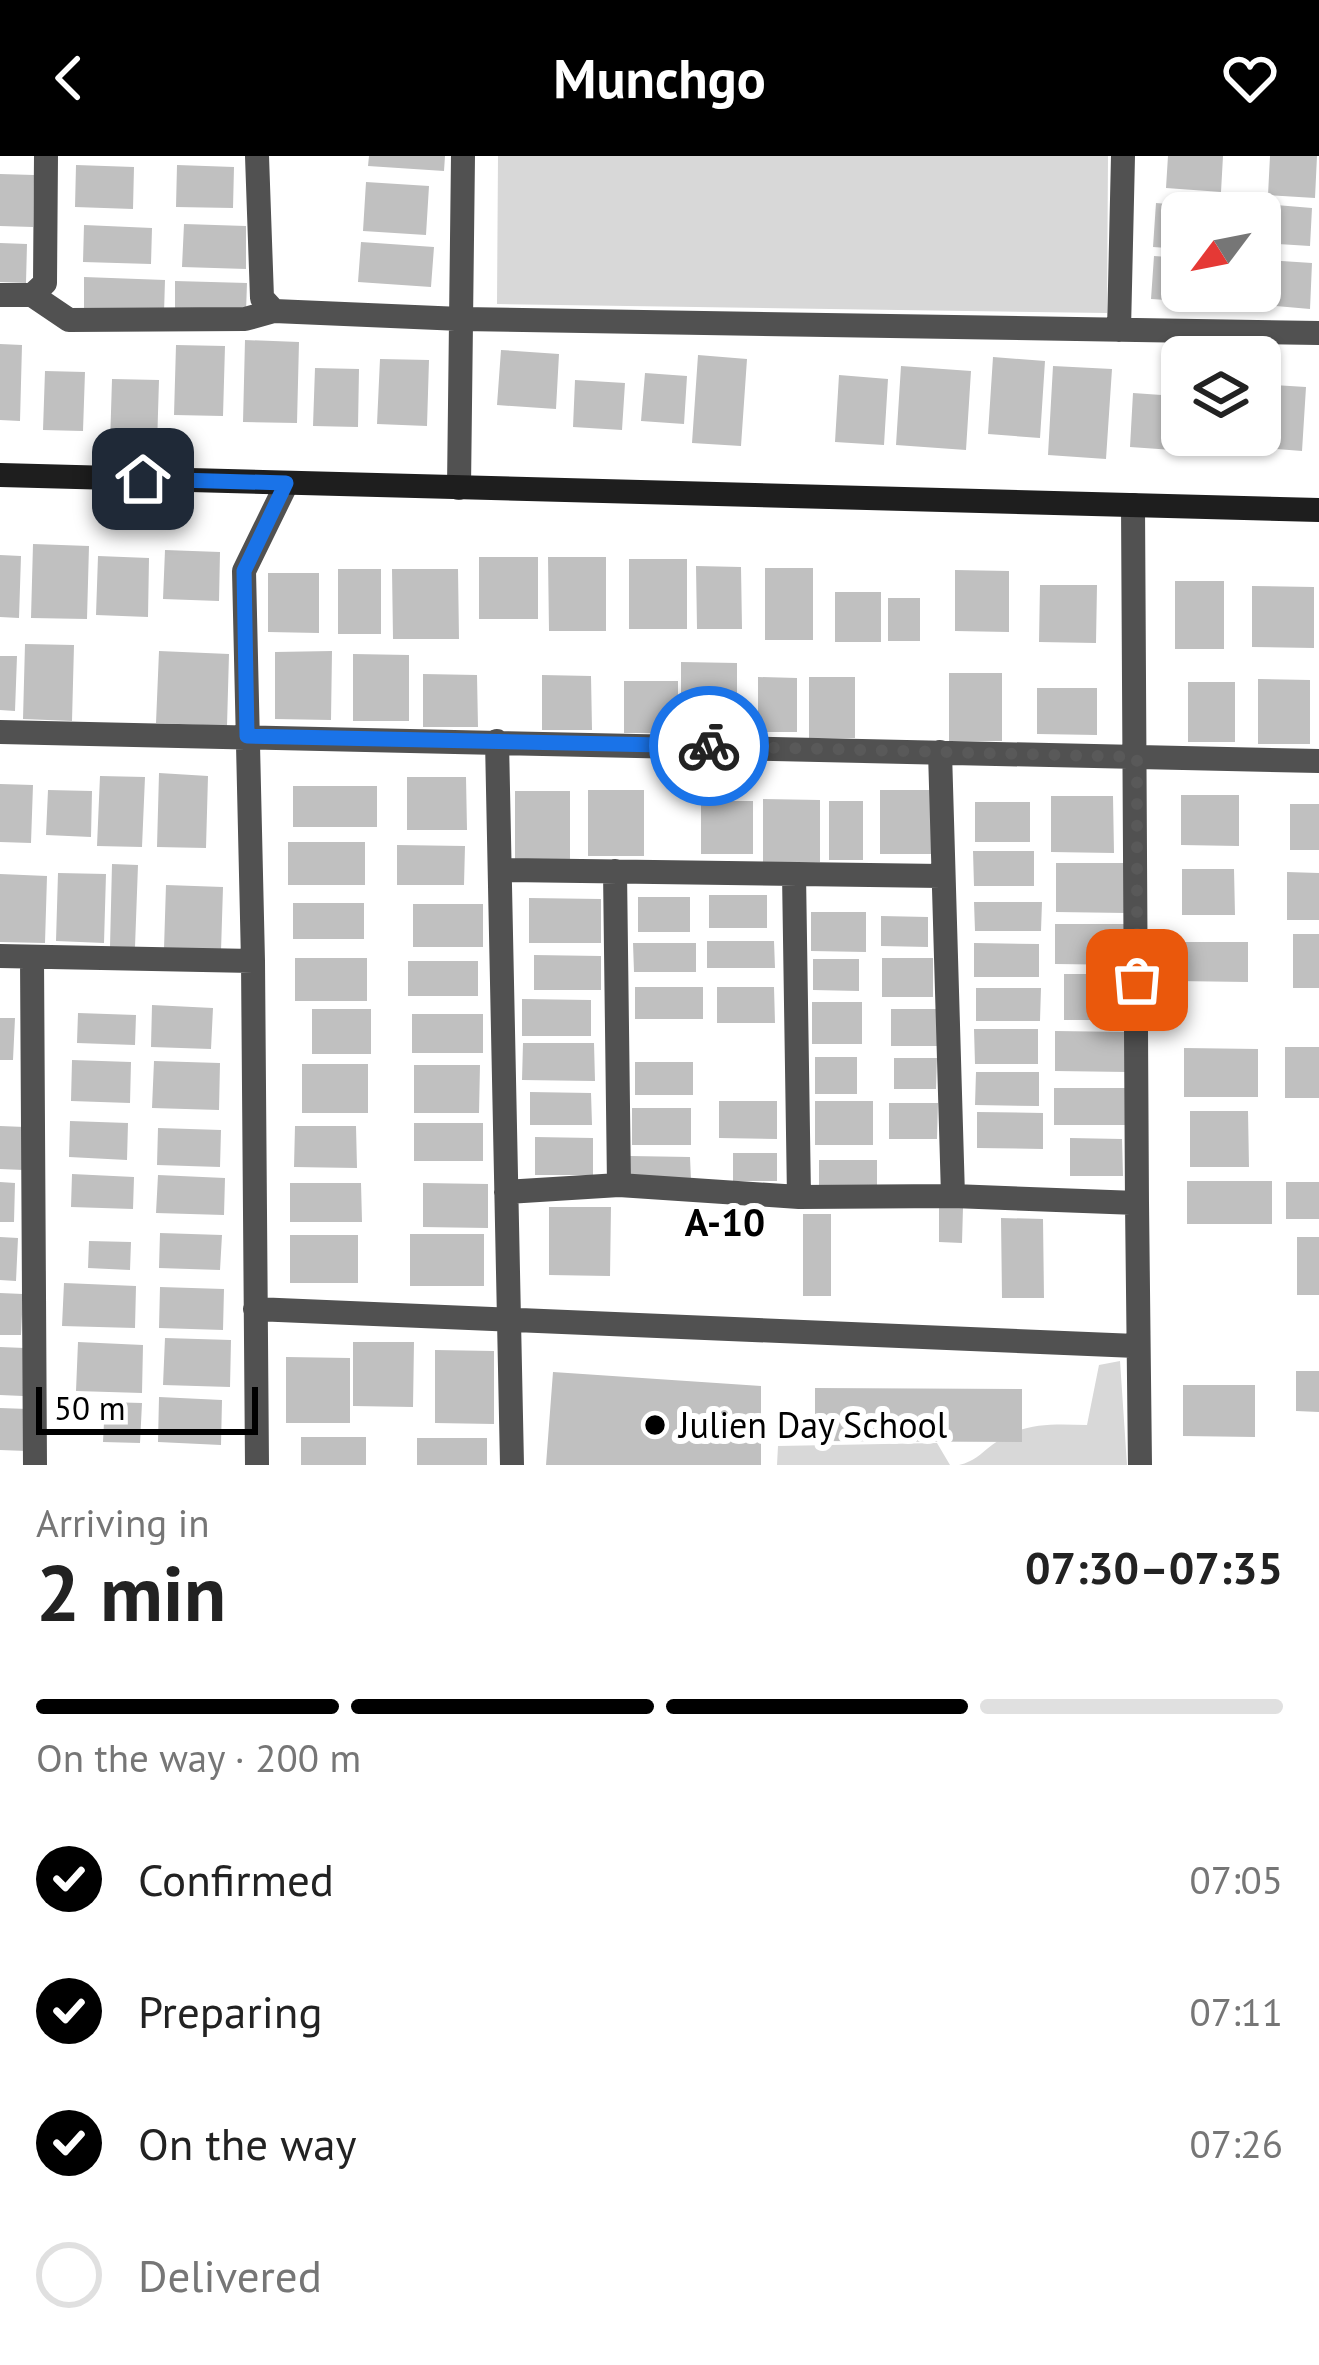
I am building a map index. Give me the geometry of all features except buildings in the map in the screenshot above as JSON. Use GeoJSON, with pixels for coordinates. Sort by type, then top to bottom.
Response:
{"type":"FeatureCollection","features":[{"type":"Feature","properties":{"kind":"street"},"geometry":{"type":"LineString","coordinates":[[32,295],[45,283],[46,156]]}},
{"type":"Feature","properties":{"kind":"street"},"geometry":{"type":"LineString","coordinates":[[257,156],[262,298],[274,311]]}},
{"type":"Feature","properties":{"kind":"street"},"geometry":{"type":"LineString","coordinates":[[459,488],[463,156]]}},
{"type":"Feature","properties":{"kind":"street"},"geometry":{"type":"LineString","coordinates":[[1119,330],[1123,156]]}},
{"type":"Feature","properties":{"kind":"street"},"geometry":{"type":"LineString","coordinates":[[0,295],[32,295],[69,320],[245,320],[274,311],[461,319],[1319,333]]}},
{"type":"Feature","properties":{"kind":"street"},"geometry":{"type":"LineString","coordinates":[[0,475],[1319,510]]}},
{"type":"Feature","properties":{"kind":"street"},"geometry":{"type":"LineString","coordinates":[[256,1465],[253,962],[244,571],[286,483]]}},
{"type":"Feature","properties":{"kind":"street"},"geometry":{"type":"LineString","coordinates":[[1132,506],[1137,757],[1136,1346],[1141,1465]]}},
{"type":"Feature","properties":{"kind":"street"},"geometry":{"type":"LineString","coordinates":[[0,732],[1319,761]]}},
{"type":"Feature","properties":{"kind":"street"},"geometry":{"type":"LineString","coordinates":[[497,741],[512,1465]]}},
{"type":"Feature","properties":{"kind":"street"},"geometry":{"type":"LineString","coordinates":[[940,752],[953,1196]]}},
{"type":"Feature","properties":{"kind":"street"},"geometry":{"type":"LineString","coordinates":[[500,870],[941,876]]}},
{"type":"Feature","properties":{"kind":"street"},"geometry":{"type":"LineString","coordinates":[[615,871],[619,1185]]}},
{"type":"Feature","properties":{"kind":"street"},"geometry":{"type":"LineString","coordinates":[[794,874],[799,1197]]}},
{"type":"Feature","properties":{"kind":"street"},"geometry":{"type":"LineString","coordinates":[[0,956],[253,962]]}},
{"type":"Feature","properties":{"kind":"street"},"geometry":{"type":"LineString","coordinates":[[32,957],[35,1465]]}},
{"type":"Feature","properties":{"kind":"street"},"geometry":{"type":"LineString","coordinates":[[506,1192],[619,1185],[799,1197],[953,1196],[1137,1204]]}},
{"type":"Feature","properties":{"kind":"street"},"geometry":{"type":"LineString","coordinates":[[255,1309],[1136,1346]]}},
{"type":"Feature","properties":{"kind":"shaded area"},"geometry":{"type":"Polygon","coordinates":[[[498,156],[1108,156],[1107,313],[497,304],[498,156]]]}},
{"type":"Feature","properties":{"kind":"shaded area"},"geometry":{"type":"Polygon","coordinates":[[[1120,1361],[1127,1465],[959,1465],[1026,1428],[1087,1425],[1099,1365],[1120,1361]]]}},
{"type":"Feature","properties":{"kind":"shaded area"},"geometry":{"type":"Polygon","coordinates":[[[937,1443],[950,1465],[777,1465],[778,1446],[937,1443]]]}},
{"type":"Feature","properties":{"kind":"way so far"},"geometry":{"type":"LineString","coordinates":[[709,746],[1137,757],[1137,980]]}},
{"type":"Feature","properties":{"kind":"place","name":"Julien Day School"},"geometry":{"type":"Point","coordinates":[655,1425]}},
{"type":"Feature","properties":{"kind":"district","name":"A-10"},"geometry":{"type":"Point","coordinates":[725,1222]}},
{"type":"Feature","properties":{"kind":"route"},"geometry":{"type":"LineString","coordinates":[[143,479],[286,483],[244,571],[247,736],[709,746]]}}]}
